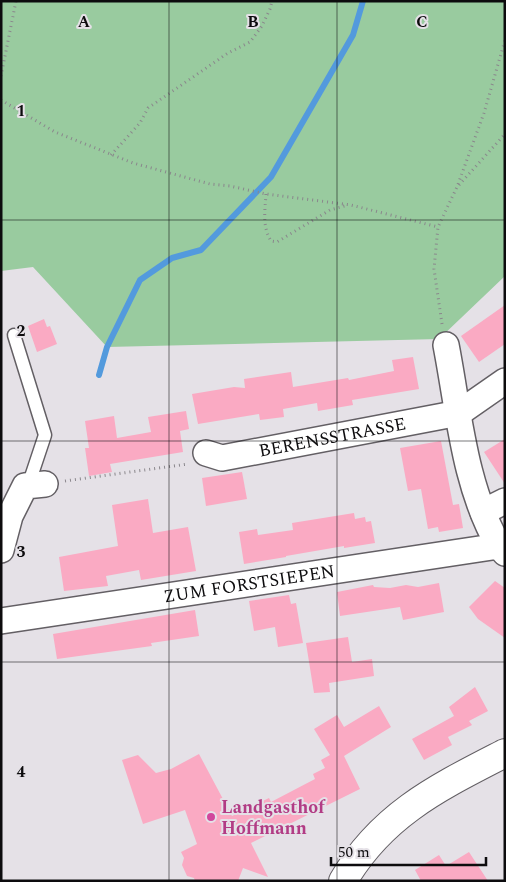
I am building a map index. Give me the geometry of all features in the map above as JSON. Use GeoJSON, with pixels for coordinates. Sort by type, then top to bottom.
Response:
{"type":"FeatureCollection","features":[{"type":"Feature","properties":{"kind":"street","name":"ZUM FORSTSIEPEN"},"geometry":{"type":"LineString","coordinates":[[1,621],[502,550],[490,531],[494,507],[467,468],[446,345]]}},
{"type":"Feature","properties":{"kind":"street"},"geometry":{"type":"LineString","coordinates":[[459,413],[505,380]]}},
{"type":"Feature","properties":{"kind":"street","name":"BERENSSTRASSE"},"geometry":{"type":"LineString","coordinates":[[199,458],[222,458],[459,413]]}},
{"type":"Feature","properties":{"kind":"street"},"geometry":{"type":"LineString","coordinates":[[1,550],[10,516],[25,486],[36,485]]}},
{"type":"Feature","properties":{"kind":"street"},"geometry":{"type":"LineString","coordinates":[[343,881],[349,870],[380,833],[409,807],[449,782],[505,753]]}},
{"type":"Feature","properties":{"kind":"lane"},"geometry":{"type":"LineString","coordinates":[[14,335],[45,435],[36,485]]}},
{"type":"Feature","properties":{"kind":"path"},"geometry":{"type":"LineString","coordinates":[[1,76],[16,1]]}},
{"type":"Feature","properties":{"kind":"path"},"geometry":{"type":"LineString","coordinates":[[112,155],[140,123],[148,108],[228,53],[250,42],[262,26],[272,1]]}},
{"type":"Feature","properties":{"kind":"path"},"geometry":{"type":"LineString","coordinates":[[446,345],[434,271],[438,227],[457,188],[484,113],[505,40]]}},
{"type":"Feature","properties":{"kind":"path"},"geometry":{"type":"LineString","coordinates":[[1,100],[55,132],[133,163],[210,184],[266,194],[351,204],[438,227]]}},
{"type":"Feature","properties":{"kind":"path"},"geometry":{"type":"LineString","coordinates":[[457,188],[505,134]]}},
{"type":"Feature","properties":{"kind":"path"},"geometry":{"type":"LineString","coordinates":[[266,194],[264,220],[266,233],[272,241],[277,242],[330,210],[351,204]]}},
{"type":"Feature","properties":{"kind":"path"},"geometry":{"type":"LineString","coordinates":[[36,485],[199,458]]}},
{"type":"Feature","properties":{"kind":"green space"},"geometry":{"type":"Polygon","coordinates":[[[1,1],[505,1],[505,276],[439,339],[107,347],[33,267],[1,271],[1,1]]]}},
{"type":"Feature","properties":{"kind":"building"},"geometry":{"type":"Polygon","coordinates":[[[505,305],[505,344],[479,362],[461,336],[505,305]]]}},
{"type":"Feature","properties":{"kind":"building"},"geometry":{"type":"Polygon","coordinates":[[[44,319],[47,327],[50,326],[57,344],[37,352],[28,326],[44,319]]]}},
{"type":"Feature","properties":{"kind":"building"},"geometry":{"type":"Polygon","coordinates":[[[413,357],[419,389],[352,400],[353,405],[318,411],[317,403],[283,409],[284,417],[260,420],[259,414],[198,424],[192,394],[234,387],[245,388],[244,379],[291,372],[293,387],[348,378],[349,380],[394,371],[392,360],[413,357]]]}},
{"type":"Feature","properties":{"kind":"building"},"geometry":{"type":"Polygon","coordinates":[[[186,411],[189,429],[180,431],[183,452],[110,464],[112,472],[89,476],[85,448],[89,448],[85,421],[114,416],[117,438],[151,432],[148,417],[186,411]]]}},
{"type":"Feature","properties":{"kind":"building"},"geometry":{"type":"Polygon","coordinates":[[[505,439],[505,484],[484,452],[505,439]]]}},
{"type":"Feature","properties":{"kind":"building"},"geometry":{"type":"Polygon","coordinates":[[[441,441],[453,505],[459,504],[463,528],[439,532],[438,527],[428,529],[421,489],[408,491],[400,448],[441,441]]]}},
{"type":"Feature","properties":{"kind":"building"},"geometry":{"type":"Polygon","coordinates":[[[242,472],[247,499],[206,506],[202,478],[242,472]]]}},
{"type":"Feature","properties":{"kind":"building"},"geometry":{"type":"Polygon","coordinates":[[[148,499],[153,533],[188,527],[196,571],[141,580],[139,570],[106,576],[108,586],[64,591],[59,557],[118,546],[112,505],[148,499]]]}},
{"type":"Feature","properties":{"kind":"building"},"geometry":{"type":"Polygon","coordinates":[[[354,513],[355,519],[365,517],[366,522],[371,521],[375,543],[344,548],[344,546],[244,564],[239,532],[257,529],[258,535],[293,530],[292,523],[354,513]]]}},
{"type":"Feature","properties":{"kind":"building"},"geometry":{"type":"Polygon","coordinates":[[[495,581],[505,588],[505,638],[478,619],[469,607],[495,581]]]}},
{"type":"Feature","properties":{"kind":"building"},"geometry":{"type":"Polygon","coordinates":[[[439,583],[444,612],[403,620],[400,607],[340,616],[337,592],[373,585],[374,587],[390,588],[406,585],[418,587],[439,583]]]}},
{"type":"Feature","properties":{"kind":"building"},"geometry":{"type":"Polygon","coordinates":[[[289,595],[291,604],[296,603],[303,643],[278,647],[275,627],[254,631],[249,601],[289,595]]]}},
{"type":"Feature","properties":{"kind":"building"},"geometry":{"type":"Polygon","coordinates":[[[195,610],[199,636],[151,643],[152,646],[57,659],[53,634],[195,610]]]}},
{"type":"Feature","properties":{"kind":"building"},"geometry":{"type":"Polygon","coordinates":[[[348,637],[352,662],[372,659],[374,676],[329,683],[330,692],[314,693],[306,643],[348,637]]]}},
{"type":"Feature","properties":{"kind":"building"},"geometry":{"type":"Polygon","coordinates":[[[475,687],[488,711],[469,721],[472,725],[448,737],[452,745],[424,760],[412,739],[454,716],[449,707],[475,687]]]}},
{"type":"Feature","properties":{"kind":"building"},"geometry":{"type":"Polygon","coordinates":[[[379,706],[391,727],[344,756],[360,789],[251,843],[268,877],[243,868],[238,881],[195,881],[194,878],[187,876],[182,865],[184,858],[181,852],[197,844],[185,810],[143,824],[122,760],[138,755],[156,773],[171,769],[199,754],[232,816],[269,798],[271,802],[315,779],[313,774],[325,768],[321,760],[330,755],[314,729],[337,715],[344,727],[379,706]]]}},
{"type":"Feature","properties":{"kind":"building"},"geometry":{"type":"Polygon","coordinates":[[[469,852],[488,881],[421,881],[415,870],[439,855],[446,866],[469,852]]]}},
{"type":"Feature","properties":{"kind":"waterway"},"geometry":{"type":"LineString","coordinates":[[99,375],[107,347],[140,280],[172,258],[201,250],[271,177],[353,35],[363,1]]}},
{"type":"Feature","properties":{"kind":"place","name":"Landgasthof Hoffmann"},"geometry":{"type":"Point","coordinates":[211,817]}}]}
